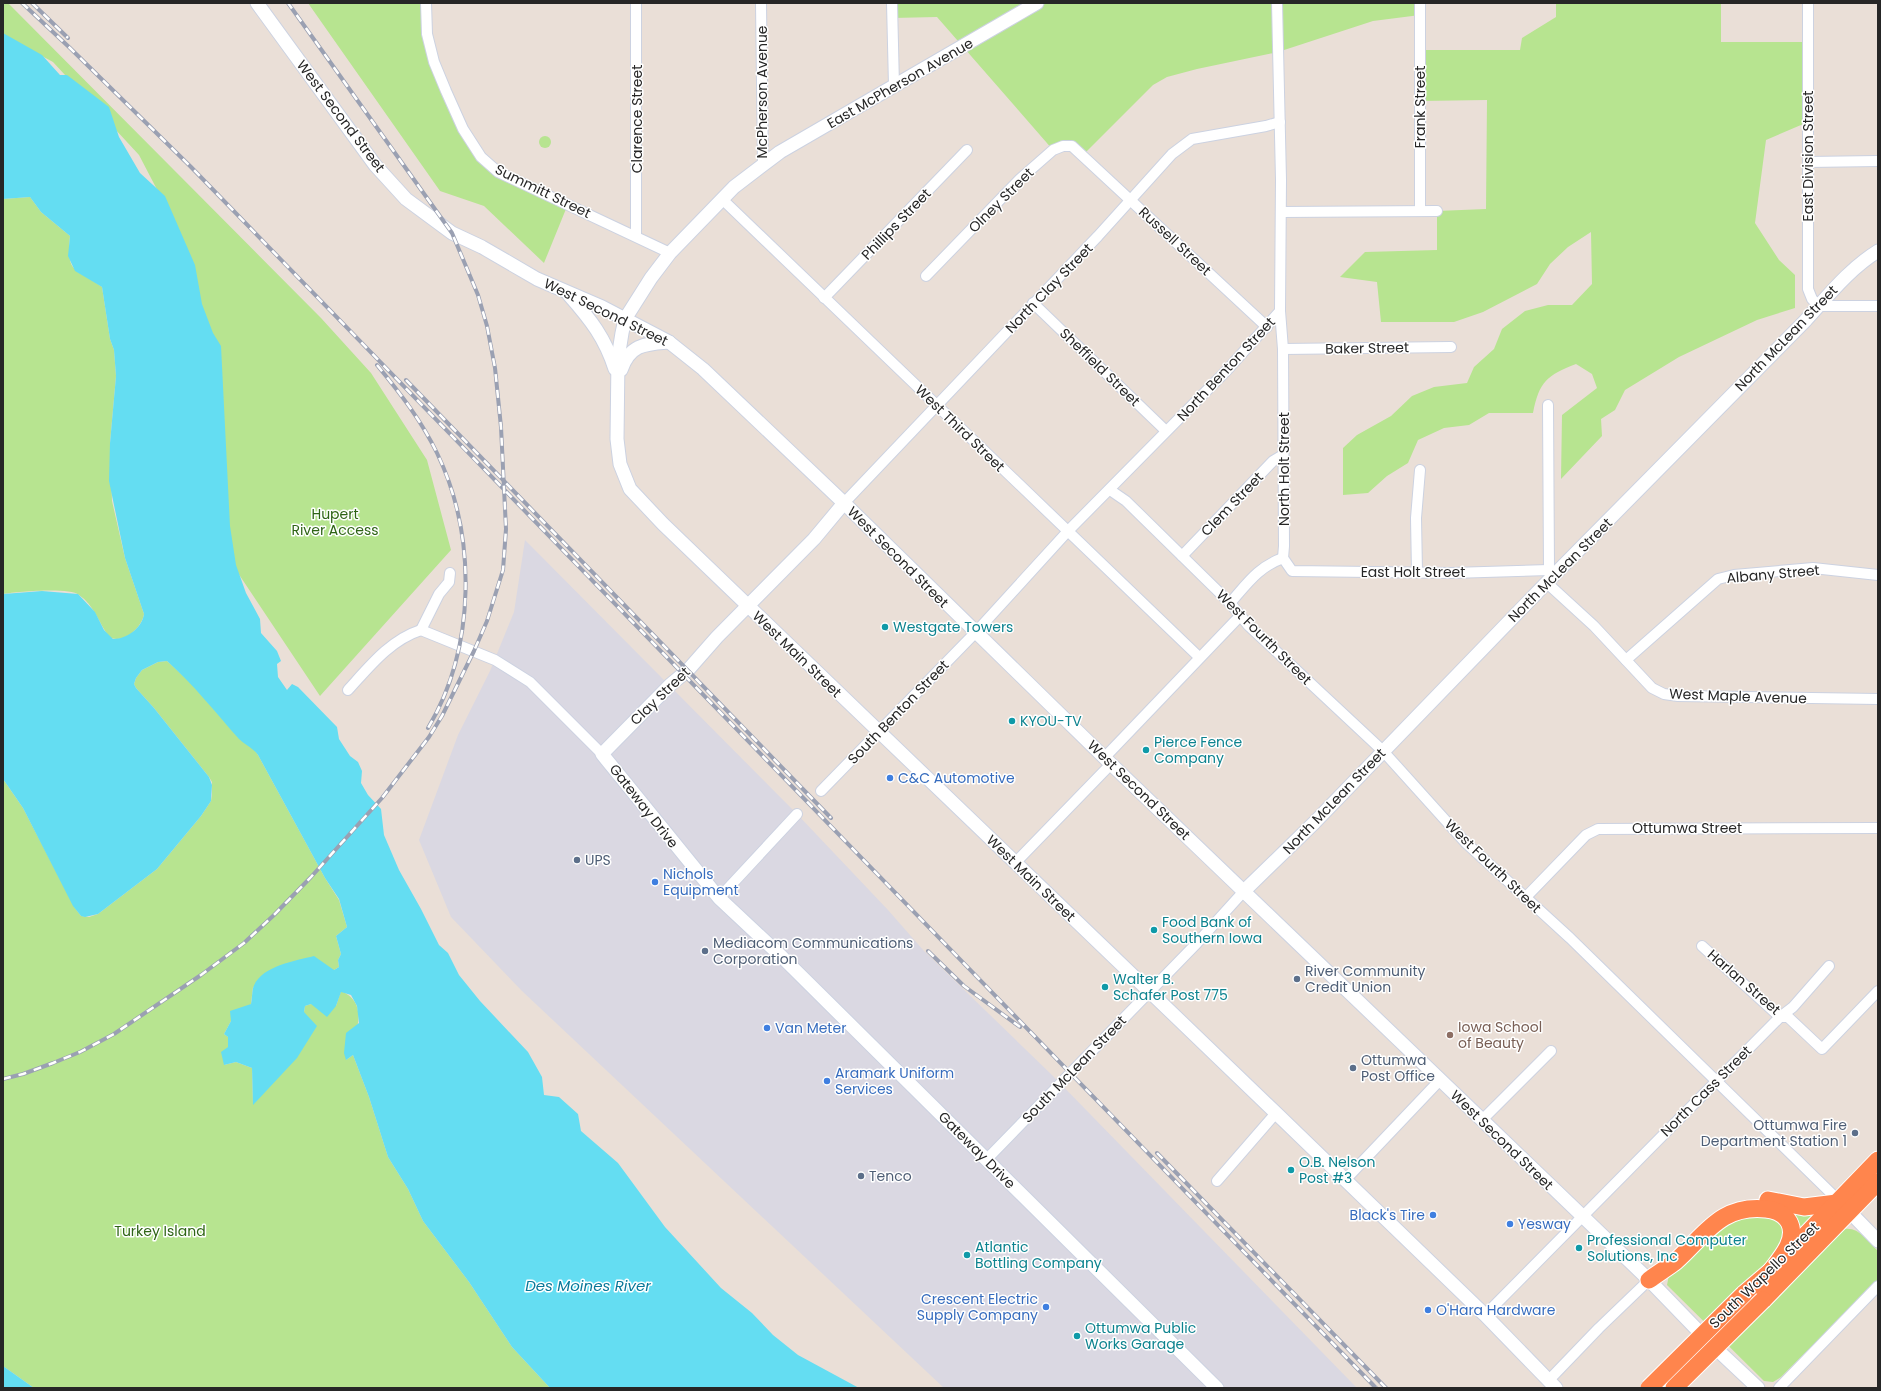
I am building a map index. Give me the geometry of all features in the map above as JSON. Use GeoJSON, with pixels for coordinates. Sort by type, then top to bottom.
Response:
{"type":"FeatureCollection","features":[{"type":"Feature","properties":{"kind":"highway","name":"South Wapello Street"},"geometry":{"type":"LineString","coordinates":[[1674,1388],[1764,1300],[1878,1160]]}},
{"type":"Feature","properties":{"kind":"highway"},"geometry":{"type":"LineString","coordinates":[[1648,1280],[1664,1261],[1710,1214],[1730,1204],[1752,1199],[1767,1200],[1804,1207],[1842,1206],[1878,1182]]}},
{"type":"Feature","properties":{"kind":"highway","name":"South Wapello Street"},"geometry":{"type":"LineString","coordinates":[[1649,1388],[1744,1294],[1842,1206]]}},
{"type":"Feature","properties":{"kind":"highway"},"geometry":{"type":"LineString","coordinates":[[1648,1280],[1676,1261],[1711,1225],[1724,1216],[1742,1209],[1757,1208],[1773,1210],[1783,1214],[1790,1224],[1791,1234],[1786,1251],[1771,1271]]}},
{"type":"Feature","properties":{"kind":"main road","name":"West Second Street"},"geometry":{"type":"LineString","coordinates":[[257,3],[375,165],[406,199],[452,233],[537,279],[602,307],[669,342],[728,392],[1108,761],[1582,1216],[1709,1342],[1758,1388]]}},
{"type":"Feature","properties":{"kind":"main road","name":"East McPherson Avenue"},"geometry":{"type":"LineString","coordinates":[[763,165],[780,152],[1037,3]]}},
{"type":"Feature","properties":{"kind":"main road","name":"McPherson Avenue"},"geometry":{"type":"LineString","coordinates":[[625,319],[636,300],[670,253],[734,187],[763,165]]}},
{"type":"Feature","properties":{"kind":"main road","name":"North McLean Street"},"geometry":{"type":"LineString","coordinates":[[1244,891],[1383,752],[1550,576],[1819,306],[1861,261],[1878,251]]}},
{"type":"Feature","properties":{"kind":"main road"},"geometry":{"type":"LineString","coordinates":[[568,293],[600,332],[606,344],[618,379]]}},
{"type":"Feature","properties":{"kind":"main road","name":"West Main Street"},"geometry":{"type":"LineString","coordinates":[[625,319],[618,358],[617,439],[620,464],[630,489],[663,524],[878,732],[1485,1315],[1548,1386]]}},
{"type":"Feature","properties":{"kind":"main road"},"geometry":{"type":"LineString","coordinates":[[618,379],[625,359],[631,351],[640,346],[669,342]]}},
{"type":"Feature","properties":{"kind":"main road","name":"Clay Street"},"geometry":{"type":"LineString","coordinates":[[602,754],[670,685],[688,670],[717,637],[814,539],[844,503]]}},
{"type":"Feature","properties":{"kind":"main road","name":"Gateway Drive"},"geometry":{"type":"LineString","coordinates":[[602,754],[719,898],[782,957],[1217,1388]]}},
{"type":"Feature","properties":{"kind":"main road","name":"West Fourth Street"},"geometry":{"type":"LineString","coordinates":[[1842,1206],[1878,1241]]}},
{"type":"Feature","properties":{"kind":"street","name":"Summitt Street"},"geometry":{"type":"LineString","coordinates":[[426,3],[427,34],[434,62],[463,129],[480,157],[498,172],[636,235],[670,253]]}},
{"type":"Feature","properties":{"kind":"street","name":"Clarence Street"},"geometry":{"type":"LineString","coordinates":[[636,3],[636,235]]}},
{"type":"Feature","properties":{"kind":"street","name":"McPherson Avenue"},"geometry":{"type":"LineString","coordinates":[[761,3],[763,165]]}},
{"type":"Feature","properties":{"kind":"street"},"geometry":{"type":"LineString","coordinates":[[892,3],[894,86]]}},
{"type":"Feature","properties":{"kind":"street","name":"North Benton Street"},"geometry":{"type":"LineString","coordinates":[[975,632],[1068,531],[1110,490],[1267,327],[1280,311],[1281,212],[1277,3]]}},
{"type":"Feature","properties":{"kind":"street","name":"Frank Street"},"geometry":{"type":"LineString","coordinates":[[1420,3],[1420,211]]}},
{"type":"Feature","properties":{"kind":"street","name":"East Division Street"},"geometry":{"type":"LineString","coordinates":[[1808,3],[1808,290],[1812,299],[1819,306]]}},
{"type":"Feature","properties":{"kind":"street","name":"North Clay Street"},"geometry":{"type":"LineString","coordinates":[[844,503],[1034,303],[1172,154],[1192,138],[1266,126],[1280,122]]}},
{"type":"Feature","properties":{"kind":"street","name":"Olney Street"},"geometry":{"type":"LineString","coordinates":[[926,276],[1020,179],[1053,150],[1063,146],[1072,146],[1083,155]]}},
{"type":"Feature","properties":{"kind":"street","name":"Phillips Street"},"geometry":{"type":"LineString","coordinates":[[824,298],[967,150]]}},
{"type":"Feature","properties":{"kind":"street","name":"Russell Street"},"geometry":{"type":"LineString","coordinates":[[1083,155],[1267,327]]}},
{"type":"Feature","properties":{"kind":"street"},"geometry":{"type":"LineString","coordinates":[[1808,162],[1878,161]]}},
{"type":"Feature","properties":{"kind":"street","name":"West Third Street"},"geometry":{"type":"LineString","coordinates":[[722,200],[1199,657]]}},
{"type":"Feature","properties":{"kind":"street"},"geometry":{"type":"LineString","coordinates":[[1281,212],[1437,211]]}},
{"type":"Feature","properties":{"kind":"street","name":"Sheffield Street"},"geometry":{"type":"LineString","coordinates":[[1034,303],[1166,431]]}},
{"type":"Feature","properties":{"kind":"street"},"geometry":{"type":"LineString","coordinates":[[1819,306],[1878,306]]}},
{"type":"Feature","properties":{"kind":"street","name":"North Holt Street"},"geometry":{"type":"LineString","coordinates":[[1280,311],[1283,349],[1283,558]]}},
{"type":"Feature","properties":{"kind":"street","name":"Baker Street"},"geometry":{"type":"LineString","coordinates":[[1283,349],[1451,347]]}},
{"type":"Feature","properties":{"kind":"street"},"geometry":{"type":"LineString","coordinates":[[1548,405],[1550,576]]}},
{"type":"Feature","properties":{"kind":"street","name":"Clem Street"},"geometry":{"type":"LineString","coordinates":[[1182,556],[1273,461],[1283,455]]}},
{"type":"Feature","properties":{"kind":"street"},"geometry":{"type":"LineString","coordinates":[[1417,572],[1416,518],[1420,470]]}},
{"type":"Feature","properties":{"kind":"street","name":"West Fourth Street"},"geometry":{"type":"LineString","coordinates":[[1110,490],[1126,501],[1230,603],[1240,616],[1383,752],[1466,842],[1570,938],[1717,1080],[1842,1206]]}},
{"type":"Feature","properties":{"kind":"street"},"geometry":{"type":"LineString","coordinates":[[1230,603],[1259,570],[1272,562],[1283,558]]}},
{"type":"Feature","properties":{"kind":"street","name":"East Holt Street"},"geometry":{"type":"LineString","coordinates":[[1283,558],[1292,571],[1417,572],[1550,576]]}},
{"type":"Feature","properties":{"kind":"street","name":"Albany Street"},"geometry":{"type":"LineString","coordinates":[[1626,660],[1718,579],[1734,574],[1813,568],[1878,575]]}},
{"type":"Feature","properties":{"kind":"street"},"geometry":{"type":"LineString","coordinates":[[348,690],[390,646],[411,633],[421,630],[439,594],[449,582],[450,573]]}},
{"type":"Feature","properties":{"kind":"street","name":"West Maple Avenue"},"geometry":{"type":"LineString","coordinates":[[1550,576],[1652,688],[1664,694],[1686,696],[1878,699]]}},
{"type":"Feature","properties":{"kind":"street"},"geometry":{"type":"LineString","coordinates":[[1015,863],[1108,761],[1199,657],[1240,616]]}},
{"type":"Feature","properties":{"kind":"street","name":"Gateway Drive"},"geometry":{"type":"LineString","coordinates":[[421,630],[495,660],[530,682],[602,754]]}},
{"type":"Feature","properties":{"kind":"street","name":"South Benton Street"},"geometry":{"type":"LineString","coordinates":[[821,791],[975,632]]}},
{"type":"Feature","properties":{"kind":"street"},"geometry":{"type":"LineString","coordinates":[[719,898],[797,814]]}},
{"type":"Feature","properties":{"kind":"street","name":"Ottumwa Street"},"geometry":{"type":"LineString","coordinates":[[1525,898],[1586,835],[1598,829],[1878,828]]}},
{"type":"Feature","properties":{"kind":"street","name":"South McLean Street"},"geometry":{"type":"LineString","coordinates":[[986,1160],[1244,891]]}},
{"type":"Feature","properties":{"kind":"street","name":"Harlan Street"},"geometry":{"type":"LineString","coordinates":[[1702,946],[1780,1017],[1788,1017],[1822,1049],[1878,991]]}},
{"type":"Feature","properties":{"kind":"street","name":"North Cass Street"},"geometry":{"type":"LineString","coordinates":[[1485,1315],[1780,1017],[1793,1007],[1829,966]]}},
{"type":"Feature","properties":{"kind":"street"},"geometry":{"type":"LineString","coordinates":[[1482,1120],[1551,1051]]}},
{"type":"Feature","properties":{"kind":"street"},"geometry":{"type":"LineString","coordinates":[[1345,1180],[1440,1080]]}},
{"type":"Feature","properties":{"kind":"street"},"geometry":{"type":"LineString","coordinates":[[1217,1181],[1276,1113]]}},
{"type":"Feature","properties":{"kind":"street"},"geometry":{"type":"LineString","coordinates":[[1548,1386],[1599,1328],[1648,1280]]}},
{"type":"Feature","properties":{"kind":"street"},"geometry":{"type":"LineString","coordinates":[[1779,1388],[1878,1286]]}},
{"type":"Feature","properties":{"kind":"street","name":"South Wapello Street"},"geometry":{"type":"LineString","coordinates":[[1663,1388],[1709,1342]]}},
{"type":"Feature","properties":{"kind":"shaded area"},"geometry":{"type":"Polygon","coordinates":[[[525,540],[797,814],[888,910],[924,951],[1053,1076],[1357,1388],[944,1388],[522,991],[451,917],[419,840],[458,735],[490,671],[514,612],[525,540]]]}},
{"type":"Feature","properties":{"kind":"green space","name":"Hupert River Access"},"geometry":{"type":"Polygon","coordinates":[[[3,3],[8,3],[321,318],[371,373],[427,460],[451,550],[320,696],[236,570],[175,224],[139,155],[53,62],[3,35],[3,3]]]}},
{"type":"Feature","properties":{"kind":"green space"},"geometry":{"type":"Polygon","coordinates":[[[308,3],[426,3],[434,62],[481,157],[568,204],[544,263],[484,206],[440,191],[308,3]]]}},
{"type":"Feature","properties":{"kind":"green space"},"geometry":{"type":"Polygon","coordinates":[[[892,3],[1420,3],[1420,15],[1373,21],[1278,52],[1197,69],[1167,77],[1153,85],[1083,155],[1072,146],[1053,150],[937,17],[892,18],[892,3]]]}},
{"type":"Feature","properties":{"kind":"green space"},"geometry":{"type":"Polygon","coordinates":[[[1556,3],[1721,3],[1721,42],[1808,42],[1808,122],[1766,140],[1755,223],[1779,260],[1795,275],[1795,308],[1757,320],[1679,357],[1625,390],[1615,410],[1601,419],[1602,436],[1561,479],[1562,415],[1597,388],[1592,374],[1576,364],[1558,372],[1546,381],[1538,394],[1533,413],[1489,413],[1469,425],[1444,428],[1418,440],[1408,463],[1387,476],[1368,493],[1343,495],[1343,448],[1357,435],[1391,416],[1412,396],[1434,387],[1467,383],[1474,367],[1494,349],[1502,329],[1525,311],[1548,305],[1572,305],[1592,284],[1591,232],[1568,247],[1550,264],[1537,284],[1483,312],[1454,322],[1381,322],[1377,282],[1340,277],[1365,252],[1437,250],[1437,211],[1486,209],[1487,100],[1420,101],[1420,50],[1520,50],[1522,38],[1556,17],[1556,3]]]}},
{"type":"Feature","properties":{"kind":"green space"},"geometry":{"type":"Polygon","coordinates":[[[543,136],[547,136],[551,142],[547,148],[543,148],[539,144],[539,140],[543,136]]]}},
{"type":"Feature","properties":{"kind":"green space"},"geometry":{"type":"Polygon","coordinates":[[[30,197],[41,212],[70,236],[70,258],[74,269],[102,287],[110,339],[114,350],[116,376],[110,443],[112,501],[125,558],[144,614],[143,619],[136,629],[121,639],[109,637],[89,604],[79,595],[65,591],[19,592],[3,594],[3,199],[30,197]]]}},
{"type":"Feature","properties":{"kind":"green space","name":"Turkey Island"},"geometry":{"type":"Polygon","coordinates":[[[167,661],[190,682],[241,740],[254,749],[325,878],[339,900],[347,927],[336,936],[341,954],[338,960],[339,967],[334,970],[253,987],[251,1004],[231,1021],[224,1034],[228,1037],[228,1047],[224,1065],[236,1062],[252,1068],[253,1104],[272,1083],[304,1012],[305,1006],[311,1004],[336,1006],[341,991],[350,997],[356,1004],[358,1022],[353,1042],[346,1060],[353,1055],[369,1097],[388,1157],[408,1189],[423,1221],[469,1282],[512,1347],[550,1388],[34,1388],[3,1366],[3,779],[23,808],[75,908],[81,916],[89,917],[98,914],[157,869],[201,816],[211,801],[212,782],[209,777],[134,684],[136,678],[142,670],[158,662],[167,661]]]}},
{"type":"Feature","properties":{"kind":"green space"},"geometry":{"type":"Polygon","coordinates":[[[1785,1208],[1821,1209],[1798,1235],[1785,1208]]]}},
{"type":"Feature","properties":{"kind":"green space"},"geometry":{"type":"Polygon","coordinates":[[[1754,1214],[1778,1218],[1786,1230],[1780,1251],[1725,1310],[1744,1327],[1840,1230],[1851,1229],[1856,1231],[1878,1251],[1878,1280],[1781,1377],[1773,1382],[1764,1381],[1667,1285],[1669,1275],[1731,1219],[1754,1214]]]}},
{"type":"Feature","properties":{"kind":"water","name":"Des Moines River"},"geometry":{"type":"Polygon","coordinates":[[[3,33],[42,55],[60,75],[67,75],[109,107],[119,137],[140,173],[165,196],[195,265],[202,304],[213,333],[221,346],[230,526],[236,565],[246,593],[260,619],[261,633],[277,651],[281,661],[277,664],[278,677],[287,690],[292,684],[298,687],[337,727],[339,739],[350,756],[358,762],[362,771],[361,783],[368,795],[381,809],[384,835],[399,870],[439,945],[448,953],[459,975],[480,1001],[528,1052],[542,1077],[544,1095],[559,1097],[578,1114],[581,1131],[618,1163],[665,1227],[721,1288],[752,1313],[773,1335],[798,1355],[859,1388],[550,1388],[512,1347],[469,1282],[423,1221],[408,1189],[388,1157],[369,1097],[353,1055],[346,1060],[344,1053],[346,1033],[359,1023],[357,1006],[351,995],[341,992],[336,1006],[327,1017],[311,1004],[305,1006],[304,1012],[317,1026],[297,1058],[253,1105],[252,1068],[236,1062],[224,1065],[221,1052],[228,1047],[228,1037],[224,1034],[231,1021],[230,1011],[251,1004],[253,988],[257,981],[263,974],[279,966],[314,956],[334,970],[339,967],[338,960],[341,954],[336,936],[347,927],[339,899],[325,878],[258,755],[239,739],[195,689],[167,661],[158,662],[142,670],[136,678],[134,684],[209,777],[212,785],[211,801],[201,816],[157,869],[98,914],[85,917],[81,916],[73,906],[23,808],[3,779],[3,594],[42,591],[78,594],[95,612],[104,630],[113,639],[123,637],[133,632],[140,624],[144,614],[125,558],[109,481],[110,443],[116,376],[114,350],[110,339],[102,287],[75,271],[68,256],[70,236],[41,212],[30,197],[3,199],[3,33]]]}},
{"type":"Feature","properties":{"kind":"water"},"geometry":{"type":"Polygon","coordinates":[[[3,1366],[34,1388],[3,1388],[3,1366]]]}},
{"type":"Feature","properties":{"kind":"railway"},"geometry":{"type":"LineString","coordinates":[[22,3],[191,167],[1376,1388]]}},
{"type":"Feature","properties":{"kind":"railway"},"geometry":{"type":"LineString","coordinates":[[32,3],[68,38]]}},
{"type":"Feature","properties":{"kind":"railway"},"geometry":{"type":"LineString","coordinates":[[3,1079],[23,1074],[53,1063],[80,1052],[114,1034],[201,975],[244,943],[274,915],[311,877],[382,798],[429,737],[442,716],[474,651],[487,621],[503,570],[506,529],[501,427],[495,368],[487,326],[478,295],[452,233],[288,3]]}},
{"type":"Feature","properties":{"kind":"railway"},"geometry":{"type":"LineString","coordinates":[[377,365],[410,407],[437,453],[450,485],[459,520],[464,555],[466,592],[462,628],[455,663],[444,697],[428,728]]}},
{"type":"Feature","properties":{"kind":"railway"},"geometry":{"type":"LineString","coordinates":[[406,380],[831,818]]}},
{"type":"Feature","properties":{"kind":"railway"},"geometry":{"type":"LineString","coordinates":[[928,951],[964,986],[1020,1027]]}},
{"type":"Feature","properties":{"kind":"railway"},"geometry":{"type":"LineString","coordinates":[[1157,1153],[1386,1388]]}},
{"type":"Feature","properties":{"kind":"place","name":"Westgate Towers"},"geometry":{"type":"Point","coordinates":[885,627]}},
{"type":"Feature","properties":{"kind":"place","name":"KYOU-TV"},"geometry":{"type":"Point","coordinates":[1012,721]}},
{"type":"Feature","properties":{"kind":"place","name":"Pierce Fence Company"},"geometry":{"type":"Point","coordinates":[1146,750]}},
{"type":"Feature","properties":{"kind":"place","name":"C&C Automotive"},"geometry":{"type":"Point","coordinates":[890,778]}},
{"type":"Feature","properties":{"kind":"place","name":"UPS"},"geometry":{"type":"Point","coordinates":[577,860]}},
{"type":"Feature","properties":{"kind":"place","name":"Nichols Equipment"},"geometry":{"type":"Point","coordinates":[655,882]}},
{"type":"Feature","properties":{"kind":"place","name":"Food Bank of Southern Iowa"},"geometry":{"type":"Point","coordinates":[1154,930]}},
{"type":"Feature","properties":{"kind":"place","name":"Mediacom Communications Corporation"},"geometry":{"type":"Point","coordinates":[705,951]}},
{"type":"Feature","properties":{"kind":"place","name":"River Community Credit Union"},"geometry":{"type":"Point","coordinates":[1297,979]}},
{"type":"Feature","properties":{"kind":"place","name":"Walter B. Schafer Post 775"},"geometry":{"type":"Point","coordinates":[1105,987]}},
{"type":"Feature","properties":{"kind":"place","name":"Van Meter"},"geometry":{"type":"Point","coordinates":[767,1028]}},
{"type":"Feature","properties":{"kind":"place","name":"Iowa School of Beauty"},"geometry":{"type":"Point","coordinates":[1450,1035]}},
{"type":"Feature","properties":{"kind":"place","name":"Ottumwa Post Office"},"geometry":{"type":"Point","coordinates":[1353,1068]}},
{"type":"Feature","properties":{"kind":"place","name":"Aramark Uniform Services"},"geometry":{"type":"Point","coordinates":[827,1081]}},
{"type":"Feature","properties":{"kind":"place","name":"Ottumwa Fire Department Station 1"},"geometry":{"type":"Point","coordinates":[1855,1133]}},
{"type":"Feature","properties":{"kind":"place","name":"O.B. Nelson Post #3"},"geometry":{"type":"Point","coordinates":[1291,1170]}},
{"type":"Feature","properties":{"kind":"place","name":"Tenco"},"geometry":{"type":"Point","coordinates":[861,1176]}},
{"type":"Feature","properties":{"kind":"place","name":"Black's Tire"},"geometry":{"type":"Point","coordinates":[1433,1215]}},
{"type":"Feature","properties":{"kind":"place","name":"Yesway"},"geometry":{"type":"Point","coordinates":[1510,1224]}},
{"type":"Feature","properties":{"kind":"place","name":"Professional Computer Solutions, Inc"},"geometry":{"type":"Point","coordinates":[1579,1248]}},
{"type":"Feature","properties":{"kind":"place","name":"Atlantic Bottling Company"},"geometry":{"type":"Point","coordinates":[967,1255]}},
{"type":"Feature","properties":{"kind":"place","name":"Crescent Electric Supply Company"},"geometry":{"type":"Point","coordinates":[1046,1307]}},
{"type":"Feature","properties":{"kind":"place","name":"O'Hara Hardware"},"geometry":{"type":"Point","coordinates":[1428,1310]}},
{"type":"Feature","properties":{"kind":"place","name":"Ottumwa Public Works Garage"},"geometry":{"type":"Point","coordinates":[1077,1336]}}]}
